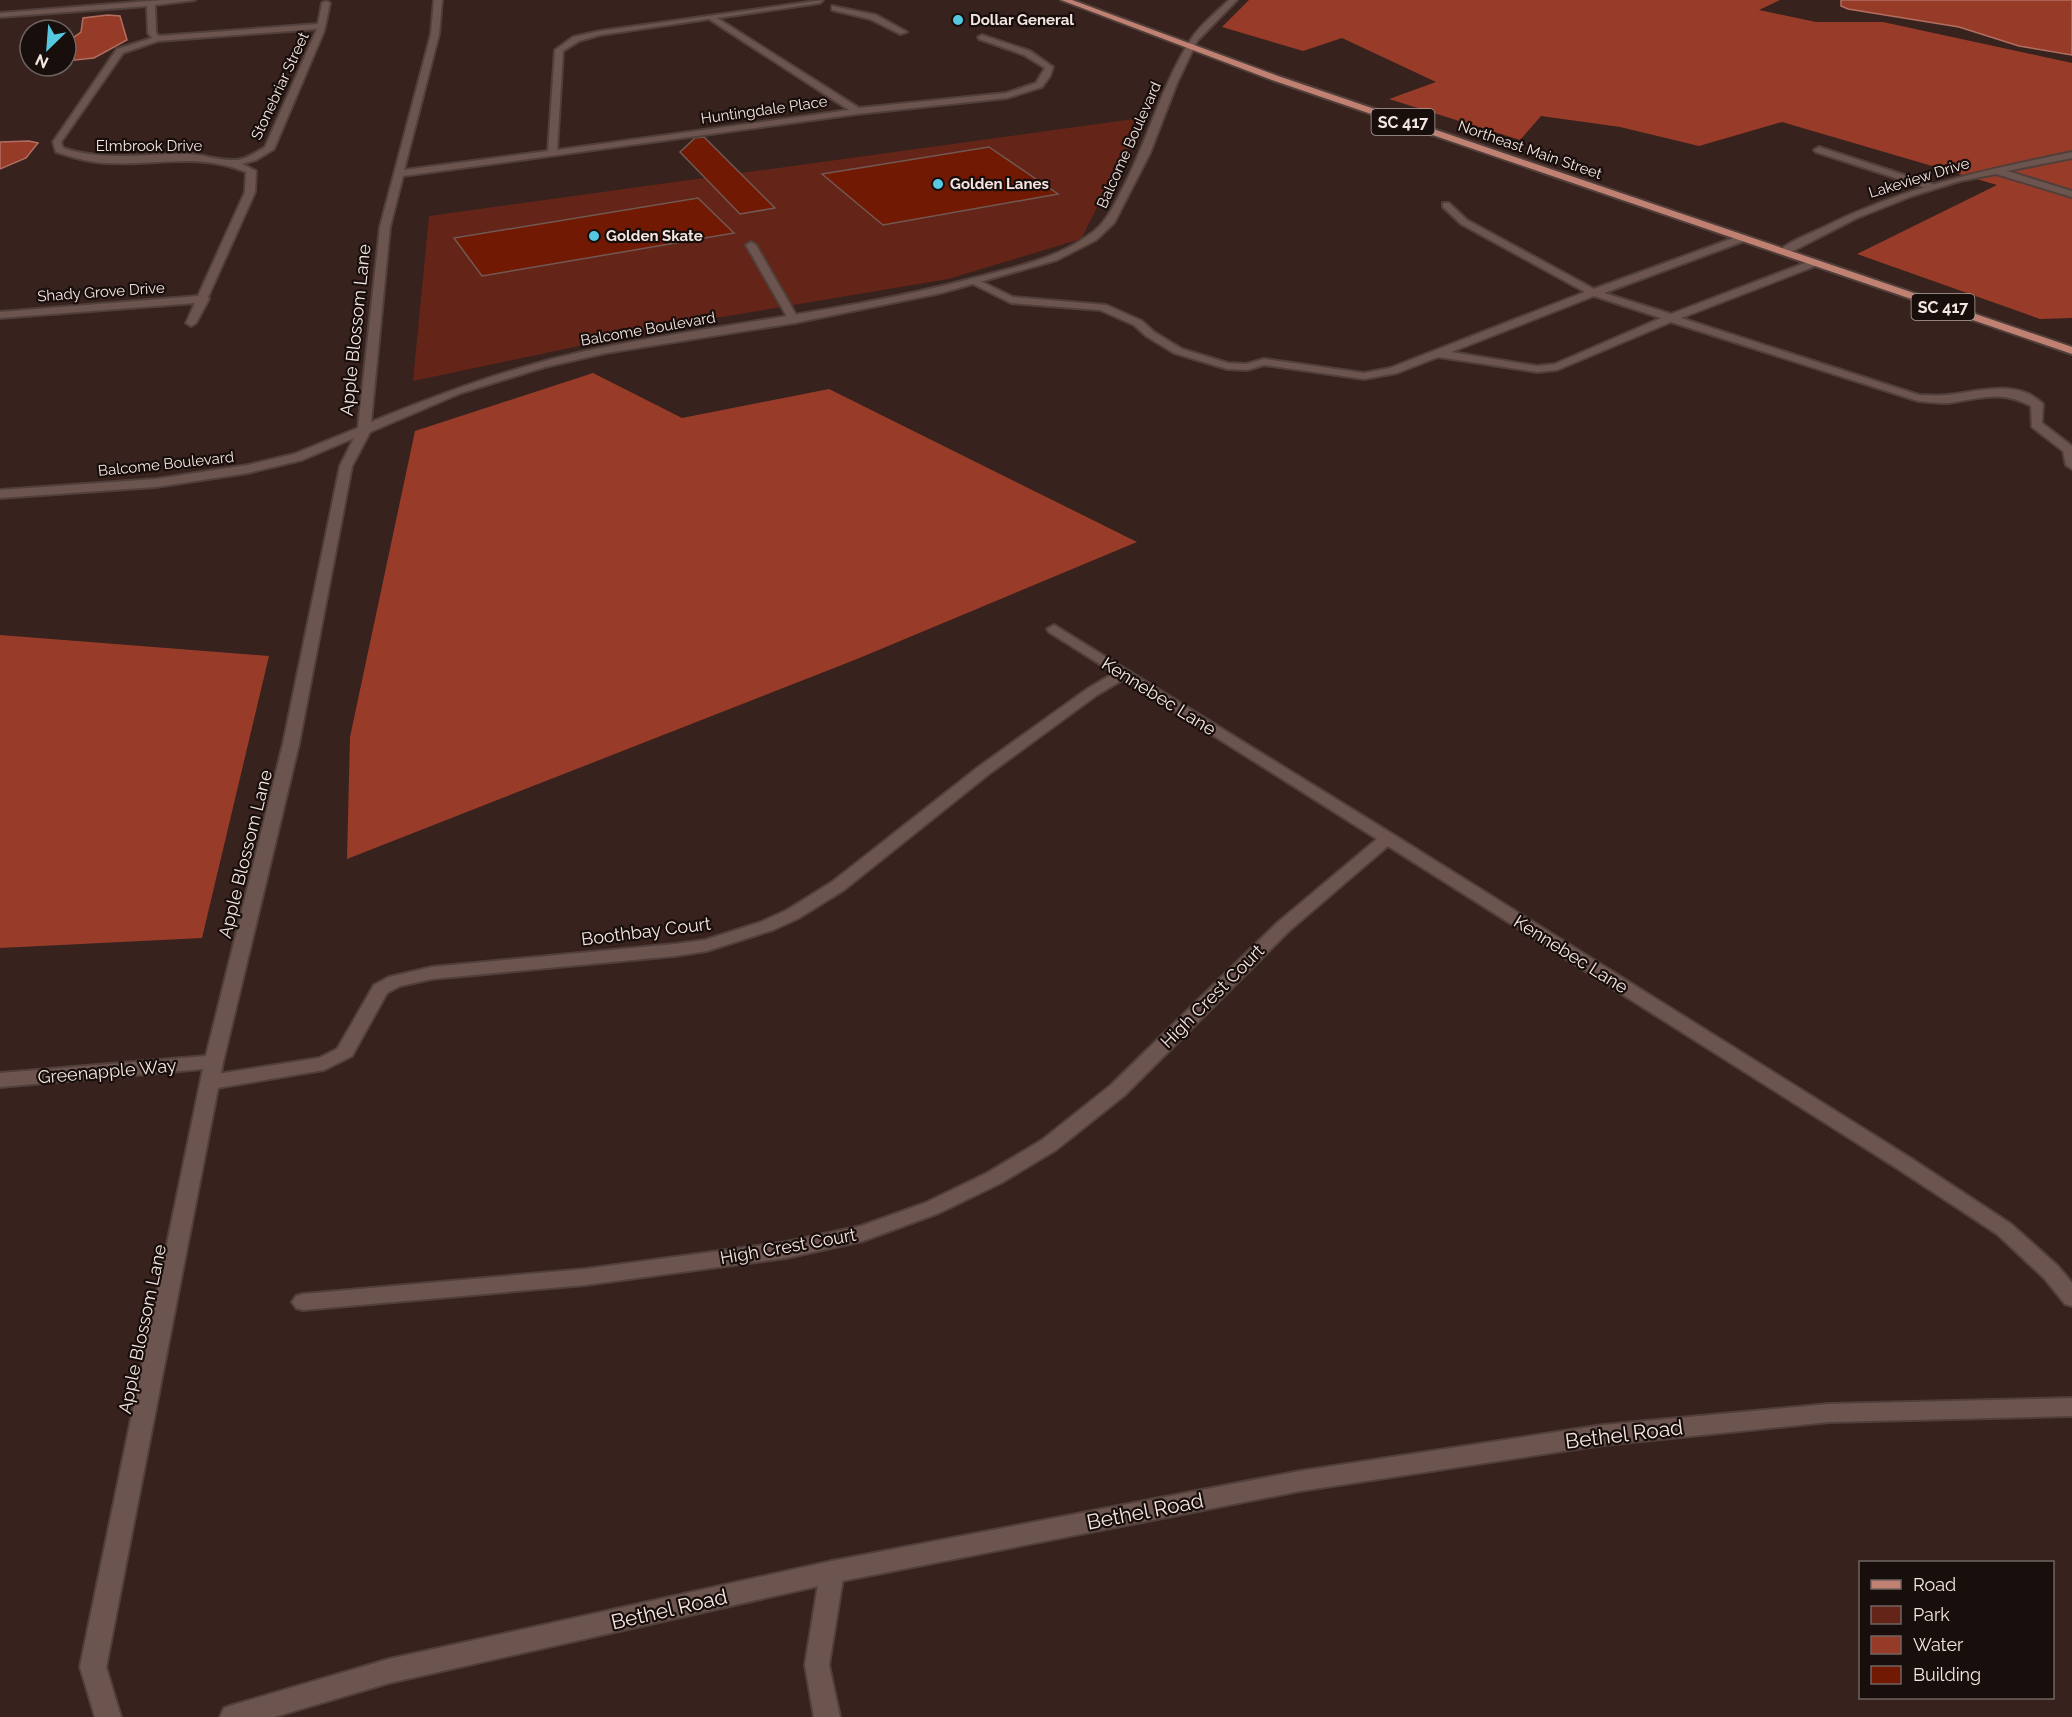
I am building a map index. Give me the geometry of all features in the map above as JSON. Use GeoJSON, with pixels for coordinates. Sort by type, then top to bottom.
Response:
{"type":"FeatureCollection","features":[{"type":"Feature","properties":{"kind":"main road","name":"Northeast Main Street"},"geometry":{"type":"LineString","coordinates":[[1065,0],[1192,48],[1783,252]]}},
{"type":"Feature","properties":{"kind":"main road","name":"SC 417"},"geometry":{"type":"LineString","coordinates":[[1783,252],[2072,351]]}},
{"type":"Feature","properties":{"kind":"street"},"geometry":{"type":"LineString","coordinates":[[0,15],[191,0]]}},
{"type":"Feature","properties":{"kind":"street","name":"Apple Blossom Lane"},"geometry":{"type":"LineString","coordinates":[[108,1717],[93,1667],[214,1062],[291,744],[346,466],[364,431],[385,227],[435,34],[438,0]]}},
{"type":"Feature","properties":{"kind":"street","name":"Balcome Boulevard"},"geometry":{"type":"LineString","coordinates":[[0,494],[156,483],[225,474],[297,457],[457,391],[542,364],[794,320],[974,282],[1053,258],[1092,238],[1107,226],[1116,213],[1140,164],[1174,80],[1194,40],[1233,0]]}},
{"type":"Feature","properties":{"kind":"street"},"geometry":{"type":"LineString","coordinates":[[552,154],[559,50],[576,39],[600,33],[819,1],[835,8],[873,17],[903,32]]}},
{"type":"Feature","properties":{"kind":"street"},"geometry":{"type":"LineString","coordinates":[[151,3],[152,33],[157,39]]}},
{"type":"Feature","properties":{"kind":"street","name":"Stonebriar Street"},"geometry":{"type":"LineString","coordinates":[[236,163],[253,158],[269,149],[320,31],[326,3]]}},
{"type":"Feature","properties":{"kind":"street"},"geometry":{"type":"LineString","coordinates":[[710,17],[857,111]]}},
{"type":"Feature","properties":{"kind":"street","name":"Elmbrook Drive"},"geometry":{"type":"LineString","coordinates":[[236,163],[193,158],[93,160],[59,150],[57,141],[120,51],[157,39],[320,26]]}},
{"type":"Feature","properties":{"kind":"street","name":"Huntingdale Place"},"geometry":{"type":"LineString","coordinates":[[399,174],[857,111],[1007,95],[1039,85],[1046,76],[1049,66],[1027,53],[982,38]]}},
{"type":"Feature","properties":{"kind":"street"},"geometry":{"type":"LineString","coordinates":[[1819,150],[1932,187]]}},
{"type":"Feature","properties":{"kind":"street","name":"Lakeview Drive"},"geometry":{"type":"LineString","coordinates":[[1783,252],[1854,216],[1958,178],[2072,155]]}},
{"type":"Feature","properties":{"kind":"street"},"geometry":{"type":"LineString","coordinates":[[191,323],[204,299],[250,192],[251,171],[236,163]]}},
{"type":"Feature","properties":{"kind":"street"},"geometry":{"type":"LineString","coordinates":[[1999,171],[2072,194]]}},
{"type":"Feature","properties":{"kind":"street"},"geometry":{"type":"LineString","coordinates":[[1446,205],[1464,222],[1594,293],[1670,319],[1918,398],[1944,399],[1994,390],[2021,394],[2037,404],[2036,424],[2069,450],[2072,465]]}},
{"type":"Feature","properties":{"kind":"street"},"geometry":{"type":"LineString","coordinates":[[974,282],[1011,300],[1102,307],[1138,323],[1150,334],[1178,351],[1227,366],[1246,367],[1264,362],[1364,376],[1393,371],[1743,238]]}},
{"type":"Feature","properties":{"kind":"street"},"geometry":{"type":"LineString","coordinates":[[751,245],[794,320]]}},
{"type":"Feature","properties":{"kind":"street"},"geometry":{"type":"LineString","coordinates":[[1438,354],[1537,369],[1557,367],[1670,319],[1814,263]]}},
{"type":"Feature","properties":{"kind":"street","name":"Shady Grove Drive"},"geometry":{"type":"LineString","coordinates":[[0,315],[204,299]]}},
{"type":"Feature","properties":{"kind":"street","name":"Kennebec Lane"},"geometry":{"type":"LineString","coordinates":[[1054,629],[2004,1229],[2051,1272],[2072,1298]]}},
{"type":"Feature","properties":{"kind":"street","name":"Boothbay Court"},"geometry":{"type":"LineString","coordinates":[[210,1082],[324,1064],[345,1051],[380,989],[395,981],[432,973],[675,951],[738,937],[793,914],[838,886],[983,771],[1092,692],[1123,674]]}},
{"type":"Feature","properties":{"kind":"street","name":"High Crest Court"},"geometry":{"type":"LineString","coordinates":[[303,1302],[585,1277],[786,1250],[862,1233],[932,1208],[994,1178],[1049,1145],[1118,1090],[1283,927],[1388,838]]}},
{"type":"Feature","properties":{"kind":"street","name":"Greenapple Way"},"geometry":{"type":"LineString","coordinates":[[0,1080],[214,1062]]}},
{"type":"Feature","properties":{"kind":"street","name":"Bethel Road"},"geometry":{"type":"LineString","coordinates":[[234,1717],[389,1671],[832,1572],[1300,1481],[1603,1435],[1829,1413],[2072,1407]]}},
{"type":"Feature","properties":{"kind":"street"},"geometry":{"type":"LineString","coordinates":[[827,1717],[817,1665],[832,1572]]}},
{"type":"Feature","properties":{"kind":"green space"},"geometry":{"type":"Polygon","coordinates":[[[1148,117],[1113,176],[1081,239],[948,279],[692,322],[413,381],[429,216],[1148,117]]]}},
{"type":"Feature","properties":{"kind":"shaded area"},"geometry":{"type":"Polygon","coordinates":[[[1249,0],[1780,0],[1759,10],[1816,22],[1883,22],[2072,63],[2072,318],[2040,319],[1857,254],[1997,185],[1782,122],[1699,146],[1620,127],[1541,116],[1520,140],[1389,99],[1436,82],[1342,38],[1303,51],[1222,27],[1249,0]]]}},
{"type":"Feature","properties":{"kind":"shaded area"},"geometry":{"type":"Polygon","coordinates":[[[593,373],[682,418],[829,389],[1137,542],[857,659],[347,859],[350,737],[415,431],[593,373]]]}},
{"type":"Feature","properties":{"kind":"shaded area"},"geometry":{"type":"Polygon","coordinates":[[[0,635],[269,656],[202,938],[0,948],[0,635]]]}},
{"type":"Feature","properties":{"kind":"water"},"geometry":{"type":"Polygon","coordinates":[[[1841,0],[2072,0],[2072,55],[2019,46],[1959,27],[1848,9],[1841,6],[1841,0]]]}},
{"type":"Feature","properties":{"kind":"water"},"geometry":{"type":"Polygon","coordinates":[[[120,16],[127,40],[94,58],[78,60],[78,34],[81,32],[83,18],[120,16]]]}},
{"type":"Feature","properties":{"kind":"water"},"geometry":{"type":"Polygon","coordinates":[[[0,142],[38,143],[26,158],[0,169],[0,142]]]}},
{"type":"Feature","properties":{"kind":"building"},"geometry":{"type":"Polygon","coordinates":[[[704,137],[775,208],[740,214],[680,152],[695,138],[704,137]]]}},
{"type":"Feature","properties":{"kind":"building","name":"Golden Lanes"},"geometry":{"type":"Polygon","coordinates":[[[989,147],[1058,194],[883,225],[822,174],[989,147]]]}},
{"type":"Feature","properties":{"kind":"building","name":"Golden Skate"},"geometry":{"type":"Polygon","coordinates":[[[698,198],[734,233],[482,276],[454,238],[698,198]]]}},
{"type":"Feature","properties":{"kind":"place","name":"Dollar General"},"geometry":{"type":"Point","coordinates":[958,20]}},
{"type":"Feature","properties":{"kind":"place","name":"Golden Lanes"},"geometry":{"type":"Point","coordinates":[938,184]}},
{"type":"Feature","properties":{"kind":"place","name":"Golden Skate"},"geometry":{"type":"Point","coordinates":[594,236]}}]}
